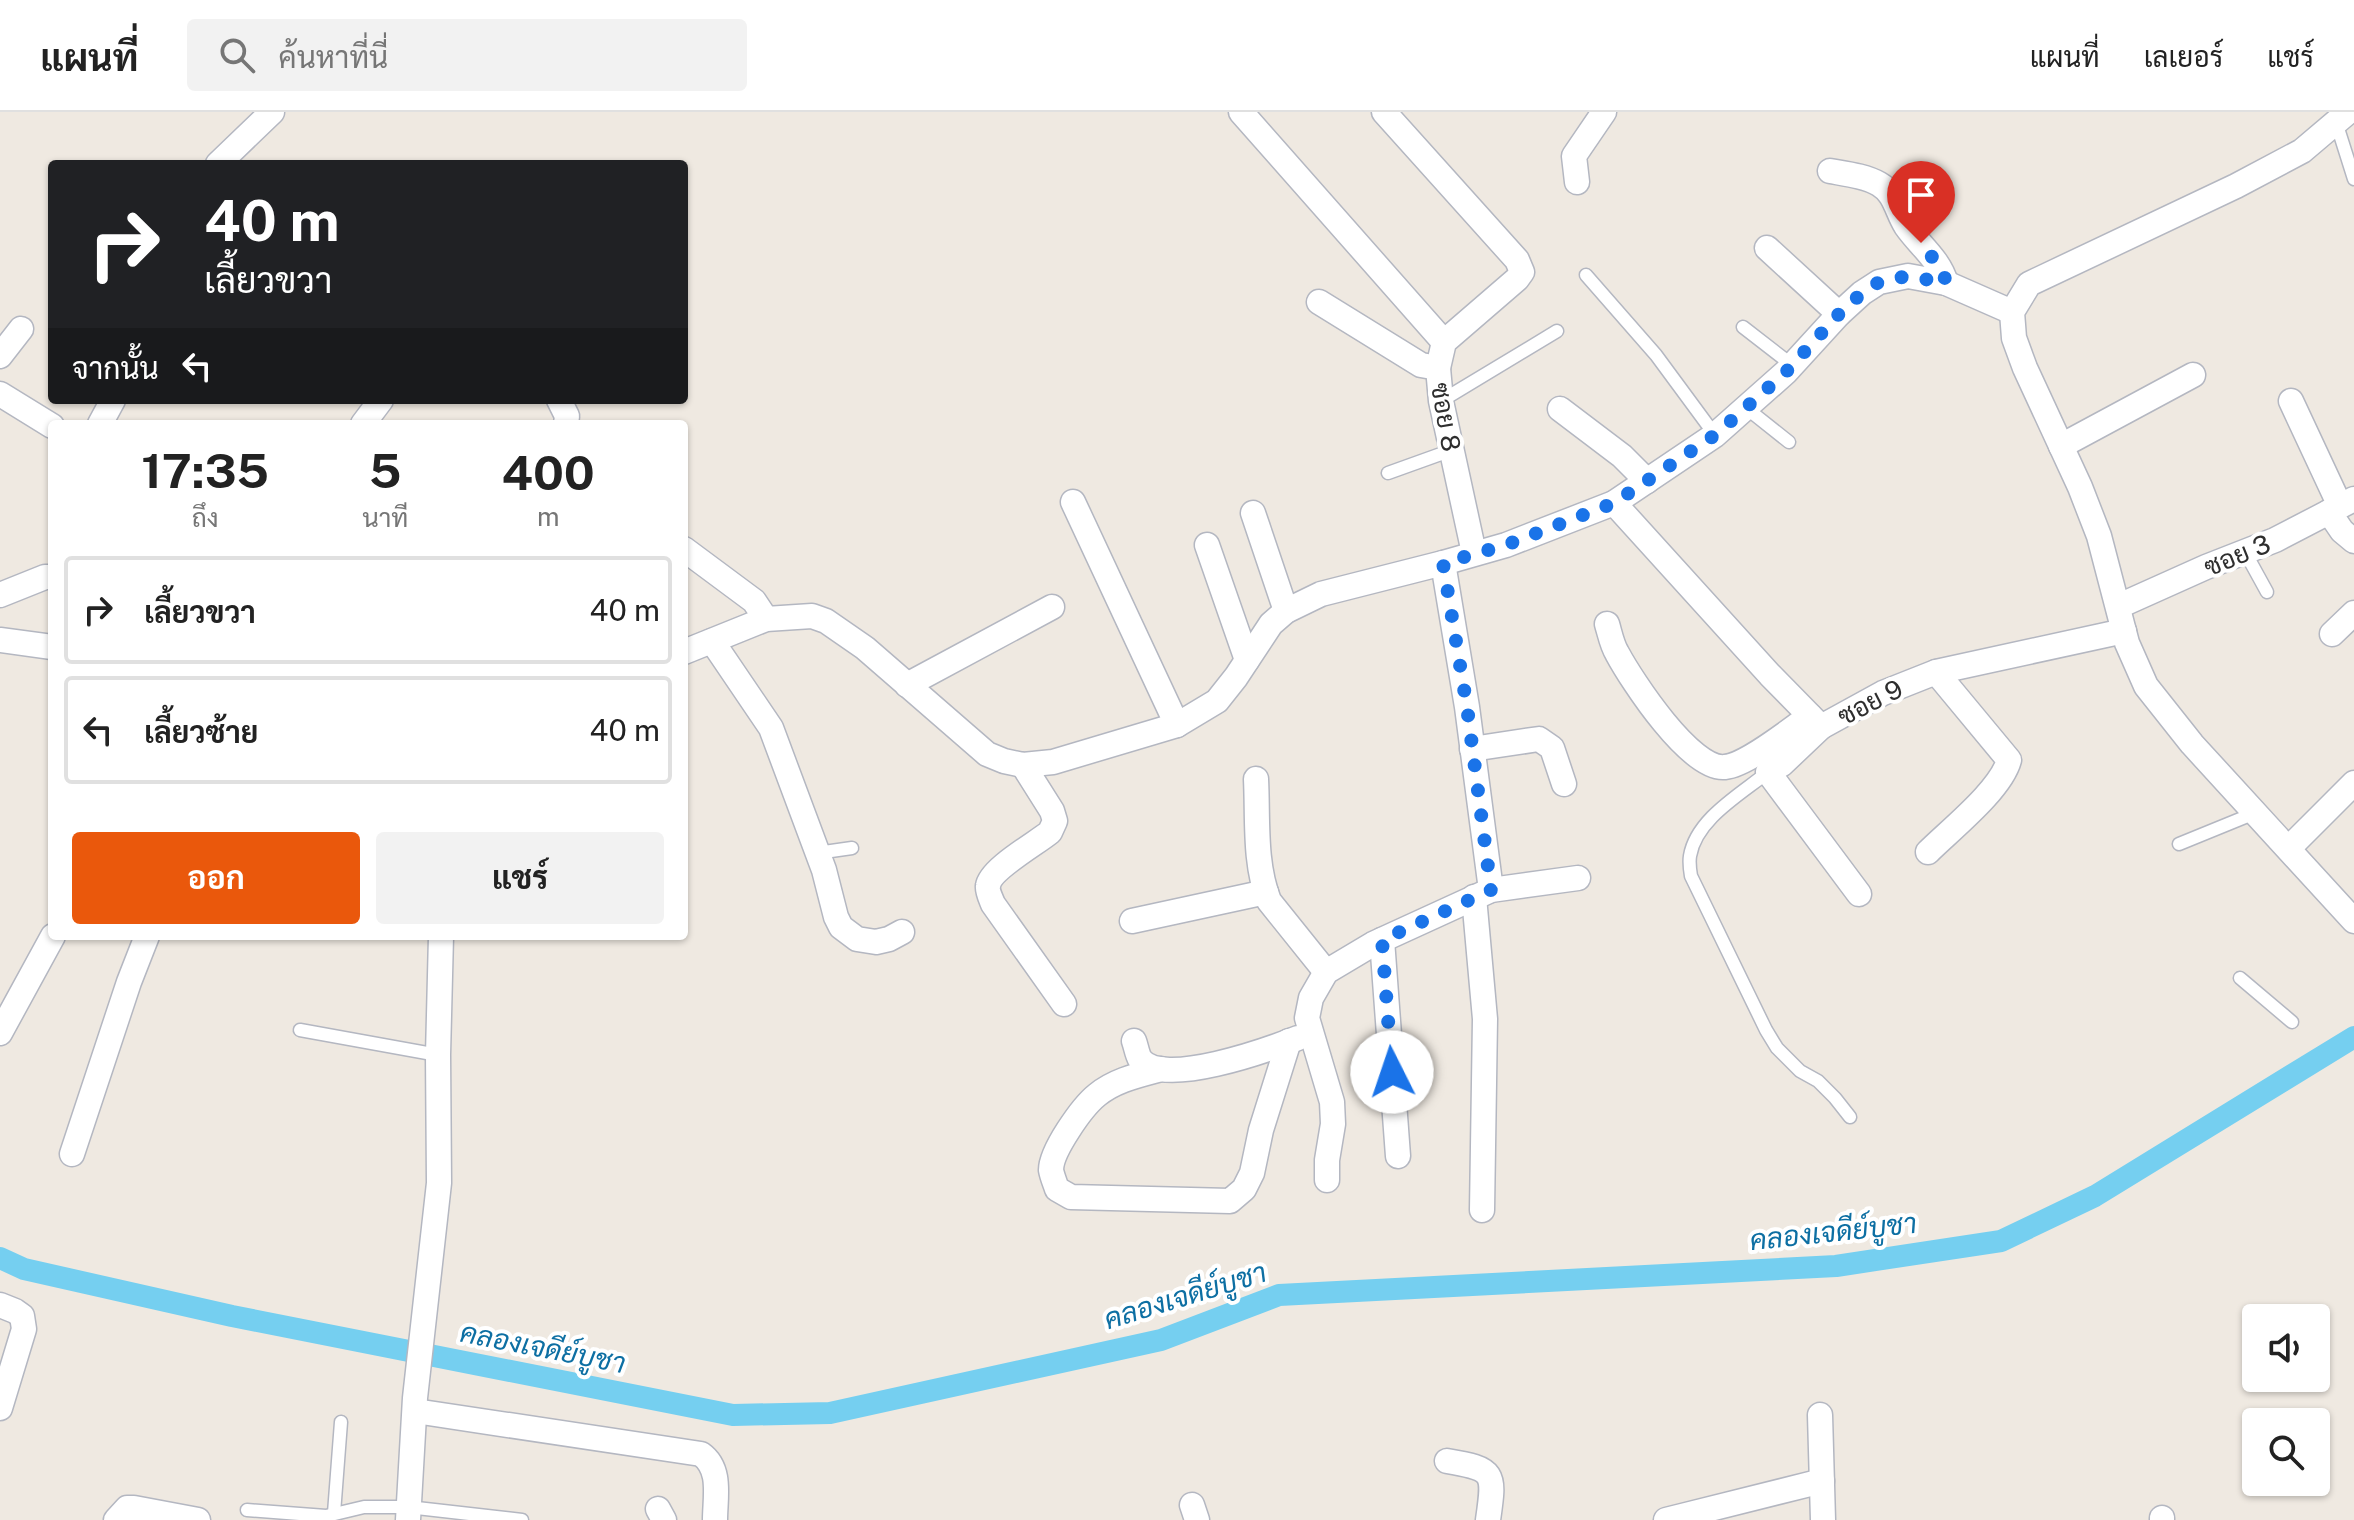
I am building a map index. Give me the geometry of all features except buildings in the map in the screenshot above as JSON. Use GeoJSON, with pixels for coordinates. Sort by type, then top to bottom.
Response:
{"type":"FeatureCollection","features":[{"type":"Feature","properties":{"kind":"street"},"geometry":{"type":"LineString","coordinates":[[222,160],[272,112]]}},
{"type":"Feature","properties":{"kind":"street"},"geometry":{"type":"LineString","coordinates":[[1241,112],[1444,342]]}},
{"type":"Feature","properties":{"kind":"street"},"geometry":{"type":"LineString","coordinates":[[1384,112],[1517,260],[1522,272],[1444,342],[1438,368]]}},
{"type":"Feature","properties":{"kind":"street"},"geometry":{"type":"LineString","coordinates":[[1577,182],[1574,156],[1604,112]]}},
{"type":"Feature","properties":{"kind":"street"},"geometry":{"type":"LineString","coordinates":[[2342,117],[2302,151],[2236,186],[2029,284],[2012,312],[2014,338],[2099,536],[2124,631],[2146,686],[2192,744],[2354,921]]}},
{"type":"Feature","properties":{"kind":"street"},"geometry":{"type":"LineString","coordinates":[[1830,171],[1867,179],[1889,191],[1908,228],[1943,271],[1946,283]]}},
{"type":"Feature","properties":{"kind":"street"},"geometry":{"type":"LineString","coordinates":[[1767,248],[1839,314]]}},
{"type":"Feature","properties":{"kind":"street"},"geometry":{"type":"LineString","coordinates":[[688,650],[766,619],[812,616],[826,621],[865,648],[987,754],[1023,765],[1053,762],[1177,725],[1217,701],[1271,624],[1286,611],[1321,594],[1506,545],[1614,503],[1715,435],[1792,365],[1839,314],[1879,282],[1908,276],[1946,283],[2012,312]]}},
{"type":"Feature","properties":{"kind":"street","name":"ซอย 8"},"geometry":{"type":"LineString","coordinates":[[1319,302],[1421,365],[1438,368],[1441,401],[1474,553]]}},
{"type":"Feature","properties":{"kind":"street"},"geometry":{"type":"LineString","coordinates":[[0,356],[21,329]]}},
{"type":"Feature","properties":{"kind":"street"},"geometry":{"type":"LineString","coordinates":[[2061,446],[2193,375]]}},
{"type":"Feature","properties":{"kind":"street"},"geometry":{"type":"LineString","coordinates":[[0,394],[48,424]]}},
{"type":"Feature","properties":{"kind":"street"},"geometry":{"type":"LineString","coordinates":[[2291,401],[2341,506],[2342,531],[2354,541]]}},
{"type":"Feature","properties":{"kind":"street"},"geometry":{"type":"LineString","coordinates":[[1560,409],[1622,456],[1647,481]]}},
{"type":"Feature","properties":{"kind":"street"},"geometry":{"type":"LineString","coordinates":[[1073,502],[1177,725]]}},
{"type":"Feature","properties":{"kind":"street","name":"ซอย 9"},"geometry":{"type":"LineString","coordinates":[[1614,503],[1816,722],[1936,672],[2124,631]]}},
{"type":"Feature","properties":{"kind":"street","name":"ซอย 3"},"geometry":{"type":"LineString","coordinates":[[2119,606],[2275,540],[2341,506]]}},
{"type":"Feature","properties":{"kind":"street"},"geometry":{"type":"LineString","coordinates":[[1253,513],[1286,611]]}},
{"type":"Feature","properties":{"kind":"street"},"geometry":{"type":"LineString","coordinates":[[1207,545],[1247,660]]}},
{"type":"Feature","properties":{"kind":"street"},"geometry":{"type":"LineString","coordinates":[[688,552],[754,601],[766,619]]}},
{"type":"Feature","properties":{"kind":"street"},"geometry":{"type":"LineString","coordinates":[[1443,563],[1472,749],[1483,894],[1482,1210]]}},
{"type":"Feature","properties":{"kind":"street"},"geometry":{"type":"LineString","coordinates":[[0,595],[48,577]]}},
{"type":"Feature","properties":{"kind":"street"},"geometry":{"type":"LineString","coordinates":[[907,685],[1052,607]]}},
{"type":"Feature","properties":{"kind":"street"},"geometry":{"type":"LineString","coordinates":[[2332,634],[2354,613]]}},
{"type":"Feature","properties":{"kind":"street"},"geometry":{"type":"LineString","coordinates":[[1607,624],[1616,651],[1652,709],[1676,737],[1709,763],[1724,767],[1747,759],[1816,722]]}},
{"type":"Feature","properties":{"kind":"street"},"geometry":{"type":"LineString","coordinates":[[712,641],[771,728],[841,927],[857,939],[876,942],[902,932]]}},
{"type":"Feature","properties":{"kind":"street"},"geometry":{"type":"LineString","coordinates":[[3,648],[48,647]]}},
{"type":"Feature","properties":{"kind":"street"},"geometry":{"type":"LineString","coordinates":[[1928,852],[1991,791],[2006,770],[2009,760],[1936,672]]}},
{"type":"Feature","properties":{"kind":"street"},"geometry":{"type":"LineString","coordinates":[[1816,722],[1782,764],[1768,772],[1859,894]]}},
{"type":"Feature","properties":{"kind":"street"},"geometry":{"type":"LineString","coordinates":[[1472,749],[1539,739],[1552,748],[1564,784]]}},
{"type":"Feature","properties":{"kind":"street"},"geometry":{"type":"LineString","coordinates":[[1023,765],[1055,821],[1050,832],[995,874],[988,890],[993,904],[1064,1004]]}},
{"type":"Feature","properties":{"kind":"street"},"geometry":{"type":"LineString","coordinates":[[1256,779],[1260,869],[1269,901],[1326,972]]}},
{"type":"Feature","properties":{"kind":"street"},"geometry":{"type":"LineString","coordinates":[[2289,848],[2354,783]]}},
{"type":"Feature","properties":{"kind":"street"},"geometry":{"type":"LineString","coordinates":[[1300,1037],[1227,1062],[1196,1068],[1161,1069],[1122,1080],[1096,1096],[1070,1127],[1053,1160],[1051,1172],[1057,1189],[1071,1197],[1230,1201],[1244,1189],[1252,1173],[1261,1130],[1300,1037],[1311,998],[1326,972],[1382,940],[1483,894],[1578,878]]}},
{"type":"Feature","properties":{"kind":"street"},"geometry":{"type":"LineString","coordinates":[[1132,921],[1266,892]]}},
{"type":"Feature","properties":{"kind":"street"},"geometry":{"type":"LineString","coordinates":[[0,1033],[51,940]]}},
{"type":"Feature","properties":{"kind":"street"},"geometry":{"type":"LineString","coordinates":[[72,1154],[145,940]]}},
{"type":"Feature","properties":{"kind":"street"},"geometry":{"type":"LineString","coordinates":[[408,1514],[415,1405],[439,1183],[441,940]]}},
{"type":"Feature","properties":{"kind":"street"},"geometry":{"type":"LineString","coordinates":[[1382,940],[1398,1156]]}},
{"type":"Feature","properties":{"kind":"street"},"geometry":{"type":"LineString","coordinates":[[1300,1037],[1332,1102],[1333,1124],[1327,1180]]}},
{"type":"Feature","properties":{"kind":"street"},"geometry":{"type":"LineString","coordinates":[[1134,1041],[1141,1060],[1161,1069]]}},
{"type":"Feature","properties":{"kind":"street"},"geometry":{"type":"LineString","coordinates":[[0,1305],[22,1316],[24,1329],[0,1408]]}},
{"type":"Feature","properties":{"kind":"street"},"geometry":{"type":"LineString","coordinates":[[415,1405],[701,1454],[711,1461],[716,1473],[715,1520]]}},
{"type":"Feature","properties":{"kind":"street"},"geometry":{"type":"LineString","coordinates":[[1820,1415],[1823,1520]]}},
{"type":"Feature","properties":{"kind":"street"},"geometry":{"type":"LineString","coordinates":[[1447,1461],[1482,1468],[1487,1473],[1492,1492],[1488,1520]]}},
{"type":"Feature","properties":{"kind":"street"},"geometry":{"type":"LineString","coordinates":[[1666,1520],[1822,1481]]}},
{"type":"Feature","properties":{"kind":"street"},"geometry":{"type":"LineString","coordinates":[[116,1520],[127,1508],[134,1508],[198,1520]]}},
{"type":"Feature","properties":{"kind":"lane"},"geometry":{"type":"LineString","coordinates":[[2342,117],[2354,179]]}},
{"type":"Feature","properties":{"kind":"lane"},"geometry":{"type":"LineString","coordinates":[[1586,275],[1656,355],[1715,435]]}},
{"type":"Feature","properties":{"kind":"lane"},"geometry":{"type":"LineString","coordinates":[[1743,327],[1792,365]]}},
{"type":"Feature","properties":{"kind":"lane"},"geometry":{"type":"LineString","coordinates":[[1441,401],[1557,331]]}},
{"type":"Feature","properties":{"kind":"lane"},"geometry":{"type":"LineString","coordinates":[[1745,407],[1789,442]]}},
{"type":"Feature","properties":{"kind":"lane"},"geometry":{"type":"LineString","coordinates":[[1388,473],[1452,450]]}},
{"type":"Feature","properties":{"kind":"lane"},"geometry":{"type":"LineString","coordinates":[[2245,552],[2267,592]]}},
{"type":"Feature","properties":{"kind":"lane"},"geometry":{"type":"LineString","coordinates":[[1768,772],[1717,813],[1697,835],[1690,857],[1691,876],[1777,1048],[1800,1071],[1818,1081],[1850,1117]]}},
{"type":"Feature","properties":{"kind":"lane"},"geometry":{"type":"LineString","coordinates":[[2179,844],[2255,813]]}},
{"type":"Feature","properties":{"kind":"lane"},"geometry":{"type":"LineString","coordinates":[[817,853],[852,848]]}},
{"type":"Feature","properties":{"kind":"lane"},"geometry":{"type":"LineString","coordinates":[[2240,978],[2292,1022]]}},
{"type":"Feature","properties":{"kind":"lane"},"geometry":{"type":"LineString","coordinates":[[300,1030],[438,1055]]}},
{"type":"Feature","properties":{"kind":"lane"},"geometry":{"type":"LineString","coordinates":[[334,1513],[341,1422]]}},
{"type":"Feature","properties":{"kind":"lane"},"geometry":{"type":"LineString","coordinates":[[247,1510],[326,1516],[364,1507],[408,1514],[522,1520]]}},
{"type":"Feature","properties":{"kind":"waterway","name":"คลองเจดีย์บูชา"},"geometry":{"type":"LineString","coordinates":[[0,1258],[24,1269],[232,1316],[733,1415],[830,1413],[1161,1340],[1279,1295],[1836,1266],[2001,1241],[2095,1196],[2354,1037]]}},
{"type":"Feature","properties":{"kind":"route"},"geometry":{"type":"LineString","coordinates":[[1392,1072],[1382,940],[1491,890],[1467,707],[1443,563],[1506,545],[1614,503],[1715,435],[1786,372],[1839,314],[1879,282],[1908,276],[1946,283],[1943,271],[1921,243]]}}]}
